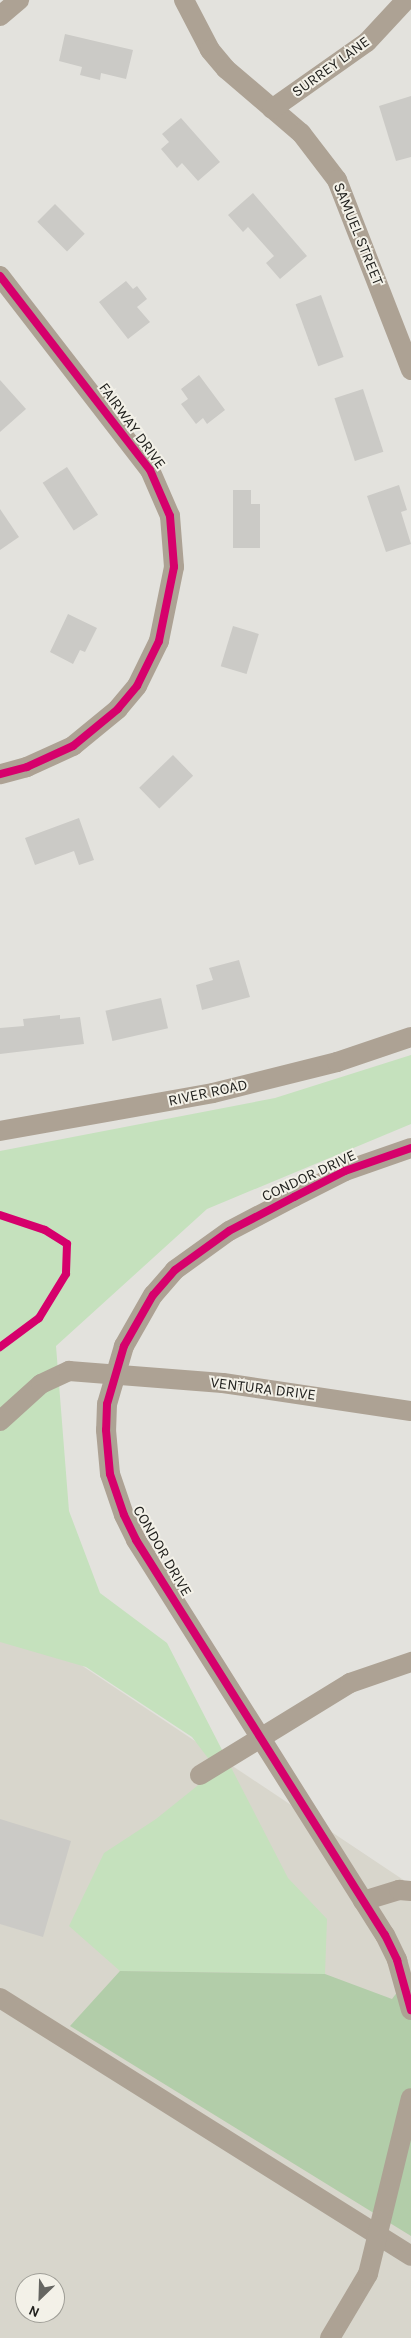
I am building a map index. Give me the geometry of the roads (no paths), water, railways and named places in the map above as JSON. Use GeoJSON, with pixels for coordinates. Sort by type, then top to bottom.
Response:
{"type":"FeatureCollection","features":[{"type":"Feature","properties":{"kind":"street"},"geometry":{"type":"LineString","coordinates":[[0,16],[19,0]]}},
{"type":"Feature","properties":{"kind":"street","name":"SAMUEL STREET"},"geometry":{"type":"LineString","coordinates":[[184,0],[210,50],[226,69],[300,133],[337,180],[406,337],[411,370]]}},
{"type":"Feature","properties":{"kind":"street","name":"SURREY LANE"},"geometry":{"type":"LineString","coordinates":[[272,109],[367,42],[406,0]]}},
{"type":"Feature","properties":{"kind":"street","name":"FAIRWAY DRIVE"},"geometry":{"type":"LineString","coordinates":[[0,276],[150,470],[162,492],[174,541],[170,593],[161,633],[137,686],[118,709],[73,746],[27,767],[0,774]]}},
{"type":"Feature","properties":{"kind":"street","name":"RIVER ROAD"},"geometry":{"type":"LineString","coordinates":[[0,1131],[213,1093],[337,1062],[411,1038]]}},
{"type":"Feature","properties":{"kind":"street","name":"CONDOR DRIVE"},"geometry":{"type":"LineString","coordinates":[[411,1148],[345,1171],[229,1231],[187,1259],[148,1302],[127,1339],[114,1373],[107,1404],[106,1438],[110,1474],[124,1515],[260,1738],[363,1901],[397,1960],[411,2010]]}},
{"type":"Feature","properties":{"kind":"street","name":"VENTURA DRIVE"},"geometry":{"type":"LineString","coordinates":[[0,1421],[53,1376],[70,1371],[223,1383],[411,1411]]}},
{"type":"Feature","properties":{"kind":"street"},"geometry":{"type":"LineString","coordinates":[[200,1775],[350,1683],[411,1662]]}},
{"type":"Feature","properties":{"kind":"street"},"geometry":{"type":"LineString","coordinates":[[363,1901],[399,1890],[411,1891]]}},
{"type":"Feature","properties":{"kind":"street"},"geometry":{"type":"LineString","coordinates":[[0,1998],[411,2256]]}},
{"type":"Feature","properties":{"kind":"street"},"geometry":{"type":"LineString","coordinates":[[330,2338],[368,2274],[411,2098]]}}]}
